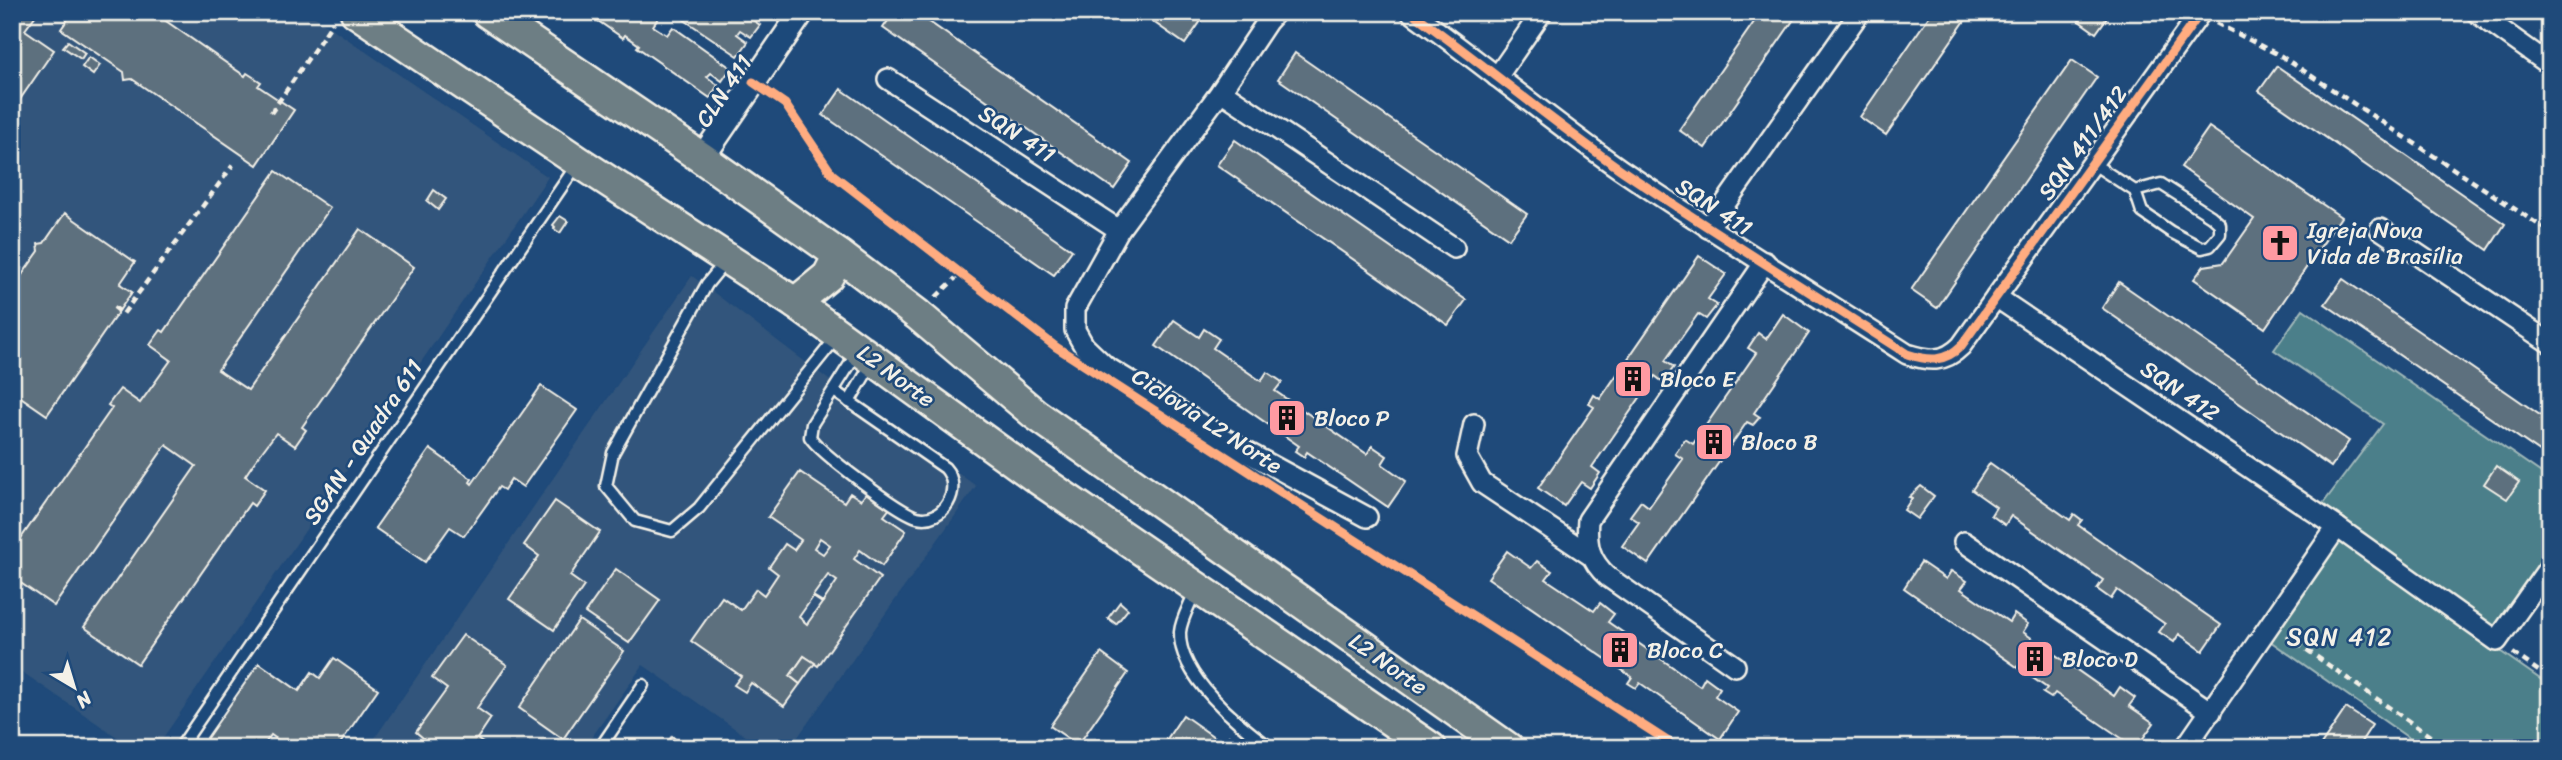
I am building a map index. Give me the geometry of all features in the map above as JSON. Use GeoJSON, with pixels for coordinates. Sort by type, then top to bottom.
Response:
{"type":"FeatureCollection","features":[{"type":"Feature","properties":{"kind":"main road","name":"L2 Norte"},"geometry":{"type":"LineString","coordinates":[[356,12],[795,303],[1034,476],[1431,748]]}},
{"type":"Feature","properties":{"kind":"main road","name":"L2 Norte"},"geometry":{"type":"LineString","coordinates":[[496,15],[839,255],[918,314],[1044,421],[1508,748]]}},
{"type":"Feature","properties":{"kind":"main road"},"geometry":{"type":"LineString","coordinates":[[795,303],[828,276],[839,255]]}},
{"type":"Feature","properties":{"kind":"street","name":"CLN 411"},"geometry":{"type":"LineString","coordinates":[[702,158],[802,12]]}},
{"type":"Feature","properties":{"kind":"street","name":"SQN 411"},"geometry":{"type":"LineString","coordinates":[[1411,12],[1560,126],[1708,228],[1907,354],[1926,360],[1952,355],[1996,296]]}},
{"type":"Feature","properties":{"kind":"street"},"geometry":{"type":"LineString","coordinates":[[1497,77],[1542,12]]}},
{"type":"Feature","properties":{"kind":"street","name":"SQN 411"},"geometry":{"type":"LineString","coordinates":[[1708,228],[1860,12]]}},
{"type":"Feature","properties":{"kind":"street"},"geometry":{"type":"LineString","coordinates":[[2476,12],[2550,65]]}},
{"type":"Feature","properties":{"kind":"street","name":"SQN 411/412"},"geometry":{"type":"LineString","coordinates":[[1996,296],[2200,14]]}},
{"type":"Feature","properties":{"kind":"street"},"geometry":{"type":"LineString","coordinates":[[1266,15],[1221,91],[1119,230],[1075,309],[1075,330],[1084,346],[1105,366],[1245,451],[1367,517]]}},
{"type":"Feature","properties":{"kind":"street","name":"SQN 411"},"geometry":{"type":"LineString","coordinates":[[888,79],[1119,230]]}},
{"type":"Feature","properties":{"kind":"street"},"geometry":{"type":"LineString","coordinates":[[1221,91],[1454,248]]}},
{"type":"Feature","properties":{"kind":"street"},"geometry":{"type":"LineString","coordinates":[[2380,229],[2550,343]]}},
{"type":"Feature","properties":{"kind":"street","name":"SQN 411"},"geometry":{"type":"LineString","coordinates":[[1590,555],[1588,520],[1765,262]]}},
{"type":"Feature","properties":{"kind":"street","name":"SQN 412"},"geometry":{"type":"LineString","coordinates":[[1996,296],[2337,527],[2497,641]]}},
{"type":"Feature","properties":{"kind":"street"},"geometry":{"type":"LineString","coordinates":[[1474,424],[1467,456],[1482,483],[1590,555],[1597,567],[1608,577],[1735,666]]}},
{"type":"Feature","properties":{"kind":"street"},"geometry":{"type":"LineString","coordinates":[[2185,748],[2337,527]]}},
{"type":"Feature","properties":{"kind":"street"},"geometry":{"type":"LineString","coordinates":[[1964,542],[2211,712]]}},
{"type":"Feature","properties":{"kind":"street"},"geometry":{"type":"LineString","coordinates":[[2497,641],[2550,566]]}},
{"type":"Feature","properties":{"kind":"lane","name":"SGAN - Quadra 611"},"geometry":{"type":"LineString","coordinates":[[182,745],[579,162]]}},
{"type":"Feature","properties":{"kind":"lane"},"geometry":{"type":"LineString","coordinates":[[2091,163],[2135,191],[2142,212],[2171,232],[2202,248],[2210,246],[2220,234],[2220,224],[2211,216],[2161,184],[2135,191]]}},
{"type":"Feature","properties":{"kind":"lane"},"geometry":{"type":"LineString","coordinates":[[727,260],[707,284],[613,453],[606,486],[635,521],[671,531],[699,508],[857,347]]}},
{"type":"Feature","properties":{"kind":"lane"},"geometry":{"type":"LineString","coordinates":[[834,391],[945,468],[951,475],[954,488],[950,499],[936,515],[918,517],[892,504],[816,446],[810,437],[812,424],[834,391],[857,347]]}},
{"type":"Feature","properties":{"kind":"lane"},"geometry":{"type":"LineString","coordinates":[[849,402],[857,347]]}},
{"type":"Feature","properties":{"kind":"lane"},"geometry":{"type":"LineString","coordinates":[[1197,587],[1180,631],[1184,655],[1200,682],[1227,713],[1271,748]]}},
{"type":"Feature","properties":{"kind":"lane"},"geometry":{"type":"LineString","coordinates":[[600,748],[643,685]]}},
{"type":"Feature","properties":{"kind":"path"},"geometry":{"type":"LineString","coordinates":[[271,113],[339,12]]}},
{"type":"Feature","properties":{"kind":"path"},"geometry":{"type":"LineString","coordinates":[[2200,14],[2281,56],[2550,232]]}},
{"type":"Feature","properties":{"kind":"path"},"geometry":{"type":"LineString","coordinates":[[114,307],[123,314],[233,165]]}},
{"type":"Feature","properties":{"kind":"path"},"geometry":{"type":"LineString","coordinates":[[951,265],[972,281]]}},
{"type":"Feature","properties":{"kind":"path"},"geometry":{"type":"LineString","coordinates":[[918,314],[961,273]]}},
{"type":"Feature","properties":{"kind":"path"},"geometry":{"type":"LineString","coordinates":[[2271,625],[2447,748]]}},
{"type":"Feature","properties":{"kind":"path"},"geometry":{"type":"LineString","coordinates":[[2497,641],[2550,679]]}},
{"type":"Feature","properties":{"kind":"shaded area"},"geometry":{"type":"Polygon","coordinates":[[[12,12],[308,12],[548,177],[156,748],[133,748],[12,665],[12,12]]]}},
{"type":"Feature","properties":{"kind":"shaded area"},"geometry":{"type":"Polygon","coordinates":[[[692,276],[841,389],[976,486],[790,748],[763,748],[643,665],[584,748],[368,748],[692,276]]]}},
{"type":"Feature","properties":{"kind":"green space"},"geometry":{"type":"Polygon","coordinates":[[[2303,309],[2550,479],[2550,550],[2494,627],[2322,505],[2383,424],[2274,350],[2303,309]]]}},
{"type":"Feature","properties":{"kind":"green space"},"geometry":{"type":"Polygon","coordinates":[[[2341,540],[2550,686],[2550,748],[2423,748],[2270,641],[2341,540]]]}},
{"type":"Feature","properties":{"kind":"building"},"geometry":{"type":"Polygon","coordinates":[[[12,12],[38,12],[25,30],[54,50],[12,111],[12,12]]]}},
{"type":"Feature","properties":{"kind":"building"},"geometry":{"type":"Polygon","coordinates":[[[73,12],[153,12],[245,76],[247,73],[261,82],[258,86],[294,110],[257,165],[132,79],[125,80],[124,72],[61,29],[73,12]]]}},
{"type":"Feature","properties":{"kind":"building"},"geometry":{"type":"Polygon","coordinates":[[[585,12],[651,12],[659,17],[653,26],[667,35],[673,27],[731,68],[722,81],[711,73],[707,77],[718,85],[710,98],[637,47],[639,45],[625,35],[623,38],[585,12]]]}},
{"type":"Feature","properties":{"kind":"building"},"geometry":{"type":"Polygon","coordinates":[[[683,12],[741,12],[760,25],[751,37],[740,30],[737,34],[748,42],[738,56],[680,17],[683,12]]]}},
{"type":"Feature","properties":{"kind":"building"},"geometry":{"type":"Polygon","coordinates":[[[894,12],[915,12],[1132,163],[1114,189],[883,28],[894,12]]]}},
{"type":"Feature","properties":{"kind":"building"},"geometry":{"type":"Polygon","coordinates":[[[1139,12],[1194,12],[1203,18],[1185,44],[1139,12]]]}},
{"type":"Feature","properties":{"kind":"building"},"geometry":{"type":"Polygon","coordinates":[[[1761,12],[1799,12],[1705,148],[1679,130],[1761,12]]]}},
{"type":"Feature","properties":{"kind":"building"},"geometry":{"type":"Polygon","coordinates":[[[1932,12],[1971,12],[1886,135],[1860,117],[1932,12]]]}},
{"type":"Feature","properties":{"kind":"building"},"geometry":{"type":"Polygon","coordinates":[[[2085,12],[2111,12],[2096,33],[2079,21],[2085,12]]]}},
{"type":"Feature","properties":{"kind":"building"},"geometry":{"type":"Polygon","coordinates":[[[68,41],[85,53],[81,59],[63,47],[68,41]]]}},
{"type":"Feature","properties":{"kind":"building"},"geometry":{"type":"Polygon","coordinates":[[[1295,53],[1527,214],[1509,239],[1278,79],[1295,53]]]}},
{"type":"Feature","properties":{"kind":"building"},"geometry":{"type":"Polygon","coordinates":[[[89,57],[100,65],[93,75],[82,67],[89,57]]]}},
{"type":"Feature","properties":{"kind":"building"},"geometry":{"type":"Polygon","coordinates":[[[2072,60],[2097,77],[1937,308],[1911,290],[2072,60]]]}},
{"type":"Feature","properties":{"kind":"building"},"geometry":{"type":"Polygon","coordinates":[[[2277,66],[2505,224],[2488,250],[2259,91],[2277,66]]]}},
{"type":"Feature","properties":{"kind":"building"},"geometry":{"type":"Polygon","coordinates":[[[841,89],[1072,250],[1054,275],[823,115],[841,89]]]}},
{"type":"Feature","properties":{"kind":"building","name":"Igreja Nova Vida de Brasília"},"geometry":{"type":"Polygon","coordinates":[[[2209,127],[2341,217],[2265,328],[2194,279],[2204,266],[2223,263],[2254,219],[2181,167],[2209,127]]]}},
{"type":"Feature","properties":{"kind":"building"},"geometry":{"type":"Polygon","coordinates":[[[1235,140],[1466,300],[1448,325],[1217,165],[1235,140]]]}},
{"type":"Feature","properties":{"kind":"building"},"geometry":{"type":"Polygon","coordinates":[[[276,171],[330,208],[218,370],[248,390],[360,229],[414,267],[302,427],[306,430],[295,446],[276,433],[253,464],[245,476],[265,490],[254,506],[250,503],[138,664],[84,627],[196,466],[166,445],[54,606],[12,577],[12,551],[112,408],[108,405],[120,389],[140,403],[171,360],[150,345],[161,330],[164,332],[276,171]]]}},
{"type":"Feature","properties":{"kind":"building"},"geometry":{"type":"Polygon","coordinates":[[[434,190],[446,199],[438,210],[427,201],[434,190]]]}},
{"type":"Feature","properties":{"kind":"building"},"geometry":{"type":"Polygon","coordinates":[[[65,213],[135,262],[120,284],[132,292],[47,415],[12,391],[12,289],[39,251],[38,244],[44,243],[65,213]]]}},
{"type":"Feature","properties":{"kind":"building"},"geometry":{"type":"Polygon","coordinates":[[[560,216],[568,221],[560,233],[553,225],[560,216]]]}},
{"type":"Feature","properties":{"kind":"building","name":"Bloco E"},"geometry":{"type":"Polygon","coordinates":[[[1699,256],[1726,274],[1708,299],[1717,305],[1706,319],[1698,314],[1665,361],[1674,367],[1663,382],[1655,376],[1592,467],[1600,473],[1590,488],[1581,482],[1564,506],[1538,488],[1594,407],[1589,404],[1594,395],[1600,399],[1699,256]]]}},
{"type":"Feature","properties":{"kind":"building"},"geometry":{"type":"Polygon","coordinates":[[[2343,279],[2550,422],[2550,459],[2325,304],[2343,279]]]}},
{"type":"Feature","properties":{"kind":"building"},"geometry":{"type":"Polygon","coordinates":[[[2119,282],[2349,441],[2331,467],[2102,308],[2119,282]]]}},
{"type":"Feature","properties":{"kind":"building","name":"Bloco B"},"geometry":{"type":"Polygon","coordinates":[[[1783,314],[1809,333],[1754,413],[1760,417],[1753,425],[1747,422],[1648,564],[1622,546],[1639,522],[1630,516],[1641,501],[1649,507],[1683,459],[1675,454],[1685,439],[1693,444],[1756,353],[1748,348],[1758,333],[1766,339],[1783,314]]]}},
{"type":"Feature","properties":{"kind":"building","name":"Bloco P"},"geometry":{"type":"Polygon","coordinates":[[[1174,320],[1199,337],[1204,329],[1219,339],[1213,348],[1261,381],[1267,372],[1282,382],[1275,391],[1367,454],[1372,446],[1387,456],[1382,464],[1406,481],[1388,507],[1307,452],[1304,457],[1295,451],[1299,446],[1156,346],[1174,320]]]}},
{"type":"Feature","properties":{"kind":"building"},"geometry":{"type":"Polygon","coordinates":[[[541,386],[577,410],[523,487],[511,479],[504,490],[499,487],[464,536],[450,527],[425,562],[375,528],[430,449],[472,479],[472,484],[541,386]]]}},
{"type":"Feature","properties":{"kind":"building"},"geometry":{"type":"Polygon","coordinates":[[[1990,463],[2070,520],[2074,514],[2082,520],[2078,525],[2221,625],[2203,651],[2179,634],[2174,642],[2159,632],[2165,624],[2117,590],[2111,599],[2097,589],[2103,580],[2011,516],[2005,525],[1991,515],[1996,507],[1972,490],[1990,463]]]}},
{"type":"Feature","properties":{"kind":"building"},"geometry":{"type":"Polygon","coordinates":[[[2496,466],[2519,482],[2507,499],[2484,484],[2496,466]]]}},
{"type":"Feature","properties":{"kind":"building"},"geometry":{"type":"Polygon","coordinates":[[[800,472],[844,502],[850,493],[861,500],[867,492],[890,508],[884,516],[906,531],[882,566],[860,550],[854,559],[880,578],[818,666],[804,656],[790,676],[800,684],[784,706],[751,683],[745,692],[734,685],[741,676],[691,641],[722,597],[741,610],[756,589],[764,595],[778,574],[769,567],[785,544],[794,550],[801,540],[768,517],[800,472]],[[820,538],[814,548],[823,554],[830,545],[820,538]],[[828,575],[813,596],[823,602],[837,581],[828,575]],[[813,597],[799,617],[807,624],[822,603],[813,597]]]}},
{"type":"Feature","properties":{"kind":"building"},"geometry":{"type":"Polygon","coordinates":[[[1921,486],[1934,496],[1917,519],[1904,510],[1912,498],[1909,497],[1921,486]]]}},
{"type":"Feature","properties":{"kind":"building"},"geometry":{"type":"Polygon","coordinates":[[[555,501],[600,532],[570,576],[584,586],[554,630],[509,599],[539,556],[524,545],[555,501]]]}},
{"type":"Feature","properties":{"kind":"building","name":"Bloco C"},"geometry":{"type":"Polygon","coordinates":[[[1507,551],[1531,568],[1537,561],[1552,571],[1546,579],[1594,611],[1600,603],[1614,614],[1608,622],[1700,686],[1705,677],[1720,688],[1715,696],[1738,712],[1720,739],[1640,683],[1636,688],[1628,683],[1632,677],[1488,578],[1507,551]]]}},
{"type":"Feature","properties":{"kind":"building","name":"Bloco D"},"geometry":{"type":"Polygon","coordinates":[[[1921,562],[1946,579],[1951,571],[1967,581],[1961,589],[2009,622],[2014,614],[2028,624],[2023,632],[2114,696],[2120,687],[2135,698],[2129,706],[2154,723],[2136,748],[2055,693],[2051,698],[2043,693],[2047,688],[1904,588],[1921,562]]]}},
{"type":"Feature","properties":{"kind":"building"},"geometry":{"type":"Polygon","coordinates":[[[616,569],[660,600],[629,643],[585,613],[616,569]]]}},
{"type":"Feature","properties":{"kind":"building"},"geometry":{"type":"Polygon","coordinates":[[[1120,602],[1128,609],[1116,624],[1108,618],[1120,602]]]}},
{"type":"Feature","properties":{"kind":"building"},"geometry":{"type":"Polygon","coordinates":[[[579,620],[624,651],[563,739],[519,708],[579,620]]]}},
{"type":"Feature","properties":{"kind":"building"},"geometry":{"type":"Polygon","coordinates":[[[463,635],[507,665],[477,708],[491,718],[477,739],[490,748],[435,748],[416,732],[447,689],[432,678],[463,635]]]}},
{"type":"Feature","properties":{"kind":"building"},"geometry":{"type":"Polygon","coordinates":[[[1101,653],[1128,673],[1078,745],[1050,726],[1101,653]]]}},
{"type":"Feature","properties":{"kind":"building"},"geometry":{"type":"Polygon","coordinates":[[[804,656],[815,663],[800,684],[790,676],[804,656]]]}},
{"type":"Feature","properties":{"kind":"building"},"geometry":{"type":"Polygon","coordinates":[[[334,658],[378,689],[337,748],[273,748],[278,740],[271,735],[262,748],[200,748],[259,663],[299,691],[312,672],[320,678],[334,658]]]}},
{"type":"Feature","properties":{"kind":"building"},"geometry":{"type":"Polygon","coordinates":[[[2346,708],[2372,725],[2357,748],[2319,748],[2346,708]]]}},
{"type":"Feature","properties":{"kind":"building"},"geometry":{"type":"Polygon","coordinates":[[[1183,715],[1224,744],[1229,736],[1246,748],[1161,748],[1183,715]]]}},
{"type":"Feature","properties":{"kind":"building"},"geometry":{"type":"Polygon","coordinates":[[[672,736],[675,739],[688,748],[664,748],[672,736]]]}},
{"type":"Feature","properties":{"kind":"cycle path"},"geometry":{"type":"LineString","coordinates":[[1411,12],[1655,193],[1907,354],[1929,359],[1942,358],[1961,346],[2201,12]]}},
{"type":"Feature","properties":{"kind":"cycle path","name":"Ciclovia L2 Norte"},"geometry":{"type":"LineString","coordinates":[[753,82],[785,104],[832,174],[1056,347],[1678,748]]}},
{"type":"Feature","properties":{"kind":"place","name":"Igreja Nova Vida de Brasília"},"geometry":{"type":"Point","coordinates":[2280,243]}},
{"type":"Feature","properties":{"kind":"place","name":"Bloco E"},"geometry":{"type":"Point","coordinates":[1633,379]}},
{"type":"Feature","properties":{"kind":"place","name":"Bloco P"},"geometry":{"type":"Point","coordinates":[1287,418]}},
{"type":"Feature","properties":{"kind":"place","name":"Bloco B"},"geometry":{"type":"Point","coordinates":[1714,442]}},
{"type":"Feature","properties":{"kind":"place","name":"Bloco C"},"geometry":{"type":"Point","coordinates":[1620,650]}},
{"type":"Feature","properties":{"kind":"place","name":"Bloco D"},"geometry":{"type":"Point","coordinates":[2035,659]}},
{"type":"Feature","properties":{"kind":"district","name":"SQN 412"},"geometry":{"type":"Point","coordinates":[2340,637]}}]}
